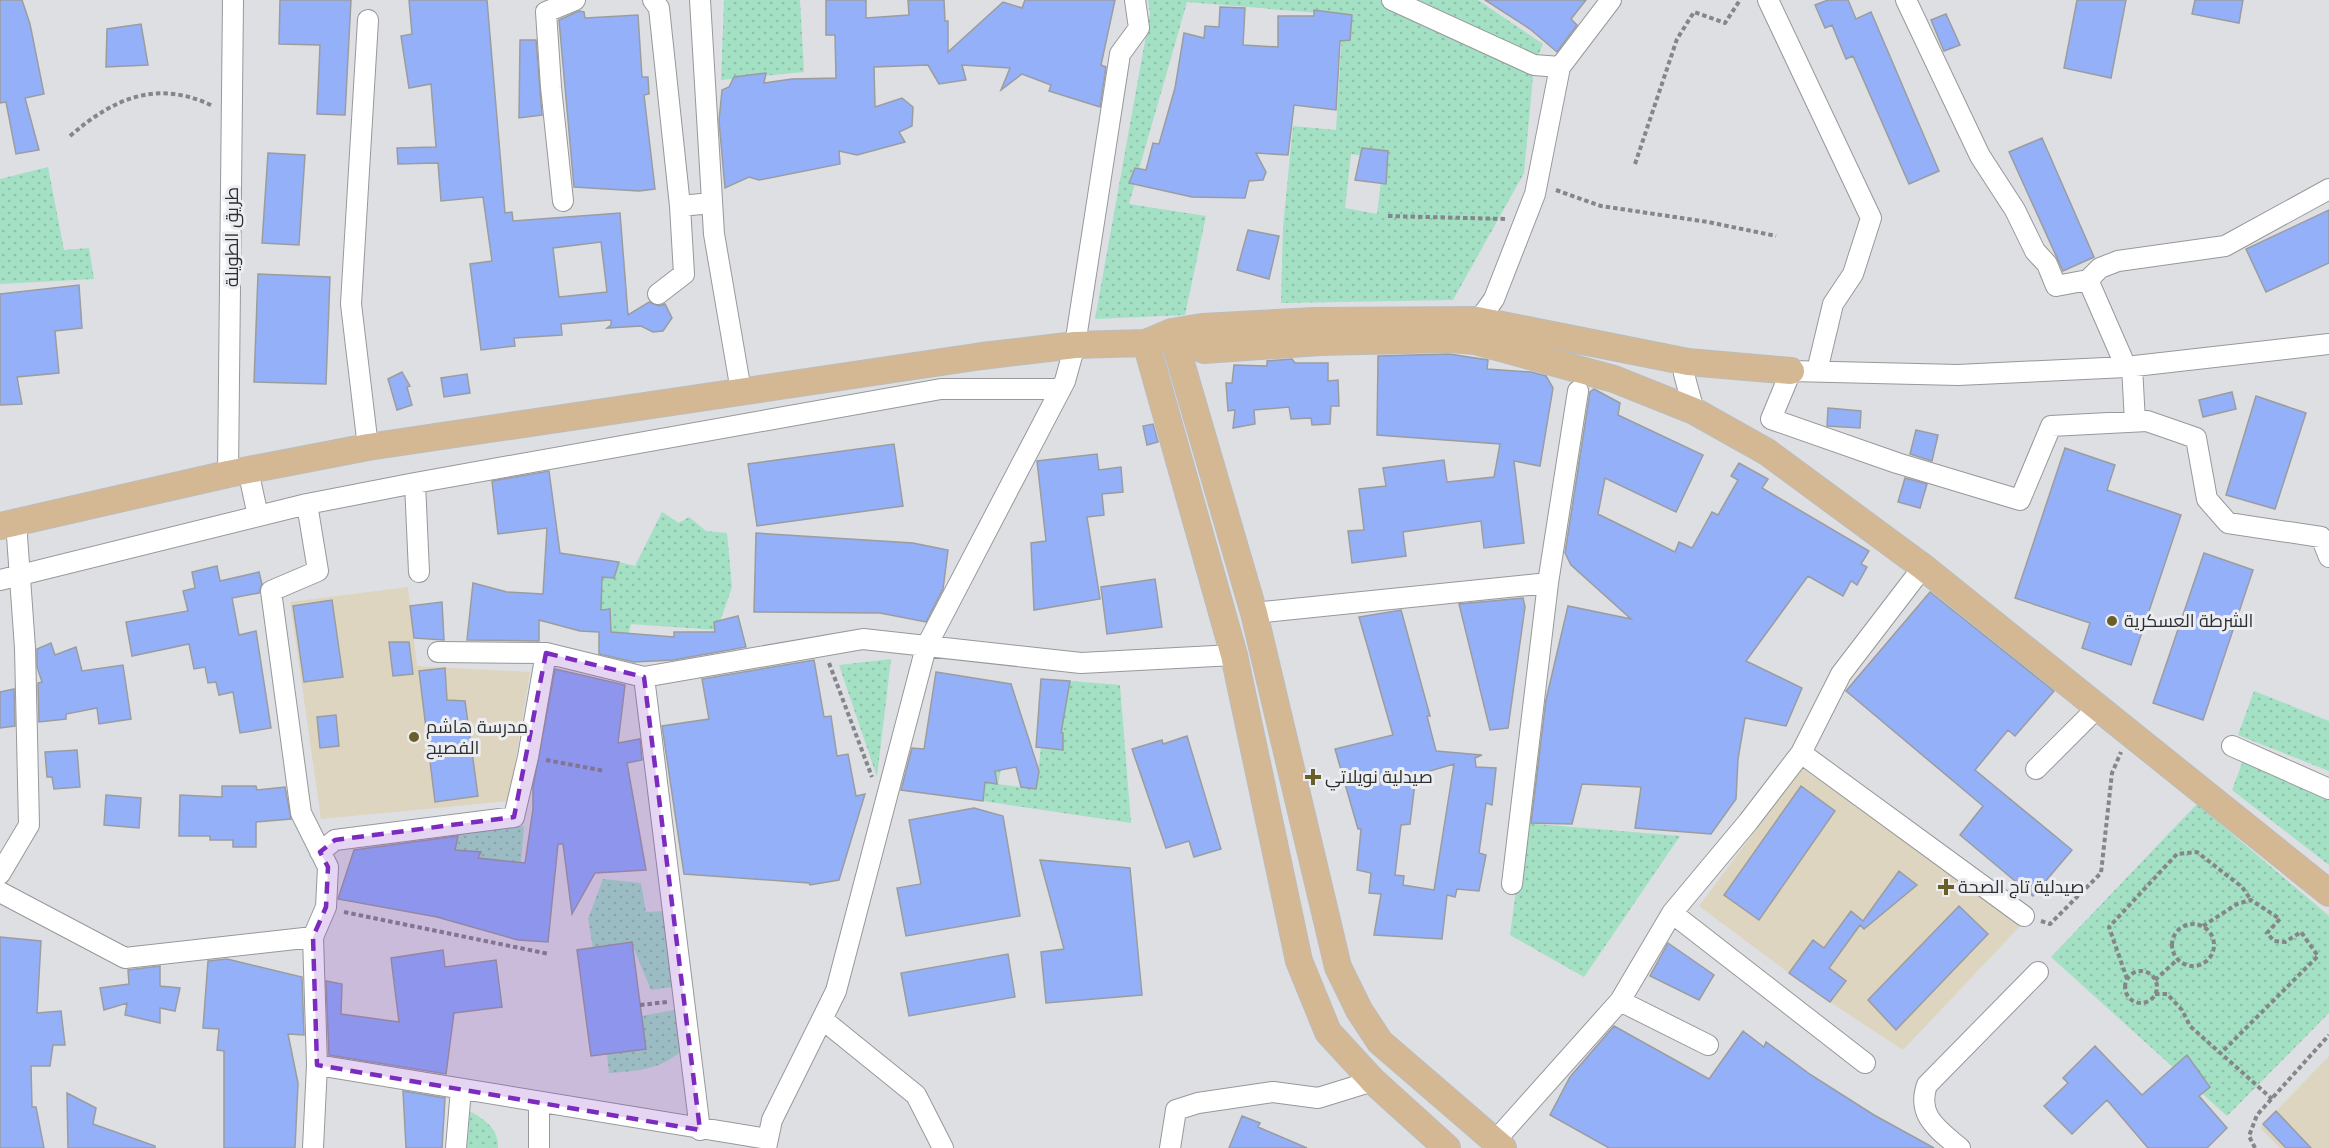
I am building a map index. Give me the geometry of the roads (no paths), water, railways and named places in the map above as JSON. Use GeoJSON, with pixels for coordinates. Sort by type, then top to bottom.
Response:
{"type":"FeatureCollection","features":[{"type":"Feature","properties":{"kind":"main road"},"geometry":{"type":"LineString","coordinates":[[1173,332],[1204,350],[1472,330],[1688,362],[1791,371]]}},
{"type":"Feature","properties":{"kind":"main road"},"geometry":{"type":"LineString","coordinates":[[1472,330],[1614,379],[1694,411],[1767,452],[1923,567],[2329,893]]}},
{"type":"Feature","properties":{"kind":"main road"},"geometry":{"type":"LineString","coordinates":[[8,524],[238,472],[368,447],[741,391],[1075,345],[1146,343],[1173,332]]}},
{"type":"Feature","properties":{"kind":"main road"},"geometry":{"type":"LineString","coordinates":[[1173,332],[1254,613],[1338,967],[1359,1010],[1380,1042],[1499,1145]]}},
{"type":"Feature","properties":{"kind":"main road"},"geometry":{"type":"LineString","coordinates":[[1146,343],[1234,655],[1299,961],[1328,1032],[1373,1081],[1447,1148]]}},
{"type":"Feature","properties":{"kind":"street","name":"طريق الطويلة"},"geometry":{"type":"LineString","coordinates":[[233,0],[232,115],[238,472],[258,516]]}},
{"type":"Feature","properties":{"kind":"street"},"geometry":{"type":"LineString","coordinates":[[563,201],[546,12],[575,0]]}},
{"type":"Feature","properties":{"kind":"street"},"geometry":{"type":"LineString","coordinates":[[653,0],[659,8],[666,60],[684,274],[658,294]]}},
{"type":"Feature","properties":{"kind":"street"},"geometry":{"type":"LineString","coordinates":[[700,0],[714,234],[741,391]]}},
{"type":"Feature","properties":{"kind":"street"},"geometry":{"type":"LineString","coordinates":[[317,1065],[700,1130],[767,1144],[772,1120],[836,991],[926,647],[1061,389],[1075,345],[1120,54],[1139,28],[1135,0]]}},
{"type":"Feature","properties":{"kind":"street"},"geometry":{"type":"LineString","coordinates":[[1392,0],[1534,65],[1560,67]]}},
{"type":"Feature","properties":{"kind":"street"},"geometry":{"type":"LineString","coordinates":[[1472,330],[1494,299],[1516,250],[1538,184],[1560,67],[1611,0]]}},
{"type":"Feature","properties":{"kind":"street"},"geometry":{"type":"LineString","coordinates":[[1768,0],[1871,218],[1852,274],[1833,304],[1816,371]]}},
{"type":"Feature","properties":{"kind":"street"},"geometry":{"type":"LineString","coordinates":[[1906,0],[1980,156],[2015,210],[2035,251],[2047,264],[2056,286],[2088,280],[2100,268],[2118,261],[2225,246],[2329,189]]}},
{"type":"Feature","properties":{"kind":"street"},"geometry":{"type":"LineString","coordinates":[[368,20],[351,304],[368,447]]}},
{"type":"Feature","properties":{"kind":"street"},"geometry":{"type":"LineString","coordinates":[[680,206],[712,203]]}},
{"type":"Feature","properties":{"kind":"street"},"geometry":{"type":"LineString","coordinates":[[2088,280],[2129,366],[2135,422]]}},
{"type":"Feature","properties":{"kind":"street"},"geometry":{"type":"LineString","coordinates":[[2329,344],[2129,366],[1958,375],[1791,371],[1771,419],[1897,463],[2020,500],[2051,426],[2147,421],[2196,438],[2207,499],[2228,523],[2321,537],[2329,557]]}},
{"type":"Feature","properties":{"kind":"street"},"geometry":{"type":"LineString","coordinates":[[1688,362],[1684,374],[1694,411]]}},
{"type":"Feature","properties":{"kind":"street"},"geometry":{"type":"LineString","coordinates":[[9,578],[307,504],[415,483],[941,389],[1061,389]]}},
{"type":"Feature","properties":{"kind":"street"},"geometry":{"type":"LineString","coordinates":[[1512,884],[1548,583],[1578,391]]}},
{"type":"Feature","properties":{"kind":"street"},"geometry":{"type":"LineString","coordinates":[[415,483],[419,572]]}},
{"type":"Feature","properties":{"kind":"street"},"geometry":{"type":"LineString","coordinates":[[307,504],[318,571],[271,591],[301,813],[328,867],[326,907],[313,937],[317,1065],[313,1148]]}},
{"type":"Feature","properties":{"kind":"street"},"geometry":{"type":"LineString","coordinates":[[0,874],[29,825],[25,648],[9,578],[8,524]]}},
{"type":"Feature","properties":{"kind":"street"},"geometry":{"type":"LineString","coordinates":[[1499,1145],[1620,1001],[1672,913],[1748,822],[1801,753],[1841,674],[1923,567]]}},
{"type":"Feature","properties":{"kind":"street"},"geometry":{"type":"LineString","coordinates":[[1254,613],[1548,583]]}},
{"type":"Feature","properties":{"kind":"street"},"geometry":{"type":"LineString","coordinates":[[438,652],[546,654],[644,677],[863,639],[1081,663],[1234,655]]}},
{"type":"Feature","properties":{"kind":"street"},"geometry":{"type":"LineString","coordinates":[[320,852],[335,840],[514,817],[528,757],[546,654]]}},
{"type":"Feature","properties":{"kind":"street"},"geometry":{"type":"LineString","coordinates":[[644,677],[700,1130]]}},
{"type":"Feature","properties":{"kind":"street"},"geometry":{"type":"LineString","coordinates":[[2036,769],[2098,707]]}},
{"type":"Feature","properties":{"kind":"street"},"geometry":{"type":"LineString","coordinates":[[2232,746],[2329,789]]}},
{"type":"Feature","properties":{"kind":"street"},"geometry":{"type":"LineString","coordinates":[[1801,753],[2024,916]]}},
{"type":"Feature","properties":{"kind":"street"},"geometry":{"type":"LineString","coordinates":[[0,892],[125,958],[313,937]]}},
{"type":"Feature","properties":{"kind":"street"},"geometry":{"type":"LineString","coordinates":[[1672,913],[1864,1063]]}},
{"type":"Feature","properties":{"kind":"street"},"geometry":{"type":"LineString","coordinates":[[1960,1148],[1928,1119],[1924,1107],[1927,1085],[2038,972]]}},
{"type":"Feature","properties":{"kind":"street"},"geometry":{"type":"LineString","coordinates":[[1620,1001],[1708,1045]]}},
{"type":"Feature","properties":{"kind":"street"},"geometry":{"type":"LineString","coordinates":[[822,1019],[916,1095],[944,1148]]}},
{"type":"Feature","properties":{"kind":"street"},"geometry":{"type":"LineString","coordinates":[[1170,1148],[1176,1110],[1198,1103],[1272,1092],[1318,1098],[1373,1081]]}},
{"type":"Feature","properties":{"kind":"street"},"geometry":{"type":"LineString","coordinates":[[456,1148],[461,1089]]}},
{"type":"Feature","properties":{"kind":"street"},"geometry":{"type":"LineString","coordinates":[[539,1102],[539,1148]]}},
{"type":"Feature","properties":{"kind":"place","name":"الشرطة العسكرية"},"geometry":{"type":"Point","coordinates":[2112,621]}},
{"type":"Feature","properties":{"kind":"place","name":"مدرسة هاشم الفصيح"},"geometry":{"type":"Point","coordinates":[414,737]}},
{"type":"Feature","properties":{"kind":"place","name":"صيدلية نويلاتي"},"geometry":{"type":"Point","coordinates":[1313,777]}},
{"type":"Feature","properties":{"kind":"place","name":"صيدلية تاج الصحة"},"geometry":{"type":"Point","coordinates":[1946,887]}}]}
